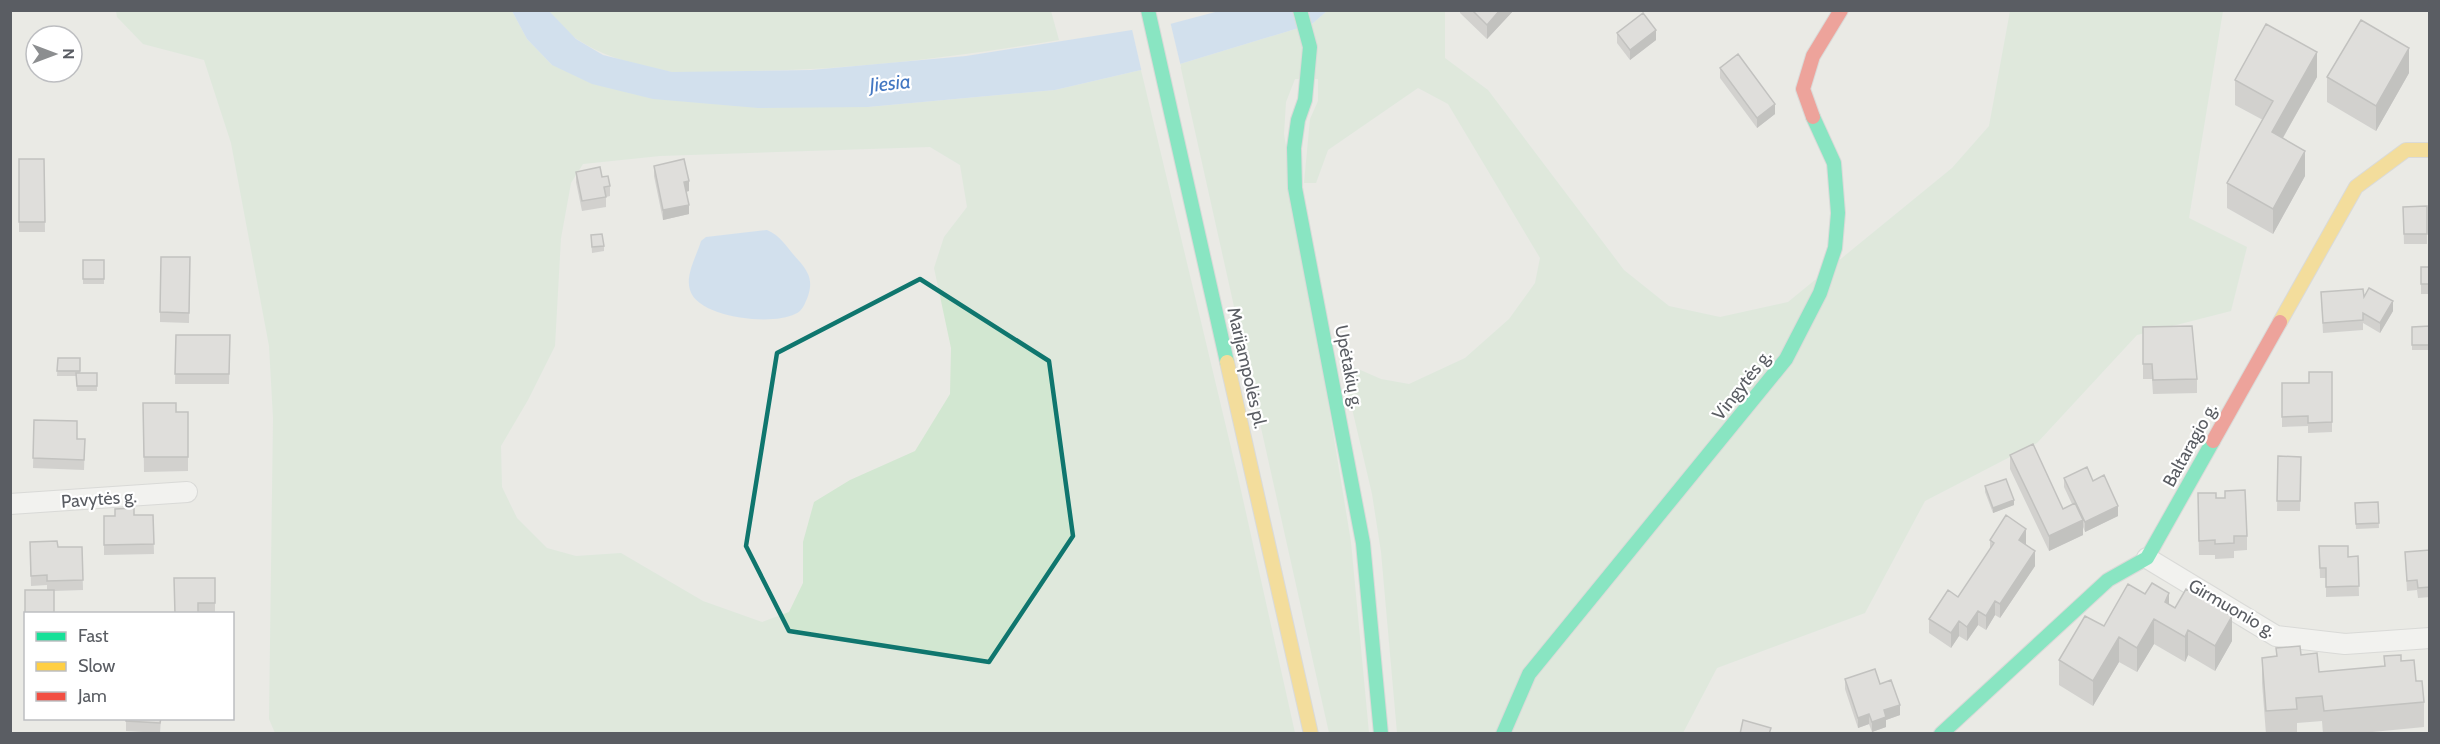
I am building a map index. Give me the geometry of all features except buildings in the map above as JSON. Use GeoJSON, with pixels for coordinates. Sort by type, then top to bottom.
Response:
{"type":"FeatureCollection","features":[{"type":"Feature","properties":{"kind":"street","name":"Marijampolės pl."},"geometry":{"type":"LineString","coordinates":[[1148,10],[1311,734]]}},
{"type":"Feature","properties":{"kind":"street","name":"Vingytės g."},"geometry":{"type":"LineString","coordinates":[[1503,734],[1530,674],[1786,359],[1820,293],[1835,248],[1838,213],[1834,163],[1803,89],[1813,56],[1841,10]]}},
{"type":"Feature","properties":{"kind":"street","name":"Upėtakių g."},"geometry":{"type":"LineString","coordinates":[[1302,15],[1310,47],[1305,100],[1298,120],[1294,148],[1295,188],[1361,532],[1381,734]]}},
{"type":"Feature","properties":{"kind":"street","name":"Baltaragio g."},"geometry":{"type":"LineString","coordinates":[[2147,558],[2356,187],[2406,150],[2430,150]]}},
{"type":"Feature","properties":{"kind":"street","name":"Pavytės g."},"geometry":{"type":"LineString","coordinates":[[10,504],[187,492]]}},
{"type":"Feature","properties":{"kind":"street","name":"Girmuonio g."},"geometry":{"type":"LineString","coordinates":[[2147,558],[2276,636],[2345,644],[2430,638]]}},
{"type":"Feature","properties":{"kind":"street"},"geometry":{"type":"LineString","coordinates":[[1941,734],[2108,580],[2147,558]]}},
{"type":"Feature","properties":{"kind":"highlighted area"},"geometry":{"type":"Polygon","coordinates":[[[920,279],[1049,361],[1073,536],[989,662],[789,631],[746,546],[777,353],[920,279]]]}},
{"type":"Feature","properties":{"kind":"green space"},"geometry":{"type":"Polygon","coordinates":[[[116,11],[512,11],[527,39],[552,65],[868,107],[1055,90],[1141,70],[1238,477],[1295,733],[275,733],[269,719],[273,418],[269,346],[231,143],[204,60],[143,44],[117,17],[116,11]],[[930,147],[660,156],[583,164],[571,183],[561,238],[555,346],[528,400],[501,446],[502,487],[517,518],[547,548],[576,556],[621,553],[703,601],[762,622],[789,612],[803,583],[803,542],[814,502],[850,480],[915,451],[950,394],[951,348],[934,268],[944,237],[967,207],[960,165],[930,147]]]}},
{"type":"Feature","properties":{"kind":"green space"},"geometry":{"type":"Polygon","coordinates":[[[549,11],[1051,11],[1059,40],[982,52],[866,65],[682,73],[639,65],[603,53],[571,35],[558,24],[549,11]]]}},
{"type":"Feature","properties":{"kind":"green space"},"geometry":{"type":"Polygon","coordinates":[[[1327,11],[1445,11],[1445,58],[1488,90],[1624,270],[1669,306],[1720,317],[1788,302],[1952,168],[1989,126],[2010,11],[2223,11],[2189,218],[2247,247],[2231,311],[2137,335],[2037,443],[1925,501],[1865,613],[1717,668],[1683,733],[1397,733],[1381,552],[1372,494],[1343,370],[1349,365],[1381,379],[1409,384],[1465,358],[1509,319],[1535,283],[1540,258],[1448,104],[1418,88],[1328,150],[1316,183],[1304,183],[1310,119],[1318,101],[1318,79],[1295,79],[1286,102],[1284,134],[1351,542],[1369,733],[1329,733],[1180,64],[1312,24],[1327,11]]]}},
{"type":"Feature","properties":{"kind":"water","name":"Jiesia"},"geometry":{"type":"Polygon","coordinates":[[[512,11],[549,11],[576,39],[603,55],[672,72],[811,70],[966,56],[1170,24],[1219,11],[1327,11],[1312,24],[1180,64],[1141,70],[1055,90],[868,107],[758,108],[653,99],[592,84],[552,65],[527,39],[512,11]]]}},
{"type":"Feature","properties":{"kind":"water"},"geometry":{"type":"Polygon","coordinates":[[[767,230],[781,240],[808,274],[809,291],[800,311],[784,318],[754,319],[721,313],[696,300],[690,290],[689,278],[701,241],[706,237],[767,230]]]}},
{"type":"Feature","properties":{"kind":"pier"},"geometry":{"type":"Polygon","coordinates":[[[1170,21],[1181,67],[1142,73],[1131,25],[1170,21]]]}},
{"type":"Feature","properties":{"kind":"traffic: fast"},"geometry":{"type":"LineString","coordinates":[[1148,10],[1227,362]]}},
{"type":"Feature","properties":{"kind":"traffic: fast"},"geometry":{"type":"LineString","coordinates":[[1300,10],[1310,47],[1305,100],[1298,120],[1294,148],[1295,188],[1363,543],[1381,734]]}},
{"type":"Feature","properties":{"kind":"traffic: fast"},"geometry":{"type":"LineString","coordinates":[[1503,734],[1529,674],[1786,359],[1820,293],[1835,248],[1838,213],[1834,163],[1813,117]]}},
{"type":"Feature","properties":{"kind":"traffic: fast"},"geometry":{"type":"LineString","coordinates":[[1941,734],[2108,580],[2147,558],[2213,441]]}},
{"type":"Feature","properties":{"kind":"traffic: slow"},"geometry":{"type":"LineString","coordinates":[[2280,322],[2356,187],[2406,150],[2430,150]]}},
{"type":"Feature","properties":{"kind":"traffic: slow"},"geometry":{"type":"LineString","coordinates":[[1227,362],[1311,734]]}},
{"type":"Feature","properties":{"kind":"traffic: jam"},"geometry":{"type":"LineString","coordinates":[[1813,117],[1803,89],[1813,56],[1841,10]]}},
{"type":"Feature","properties":{"kind":"traffic: jam"},"geometry":{"type":"LineString","coordinates":[[2213,441],[2280,322]]}}]}
